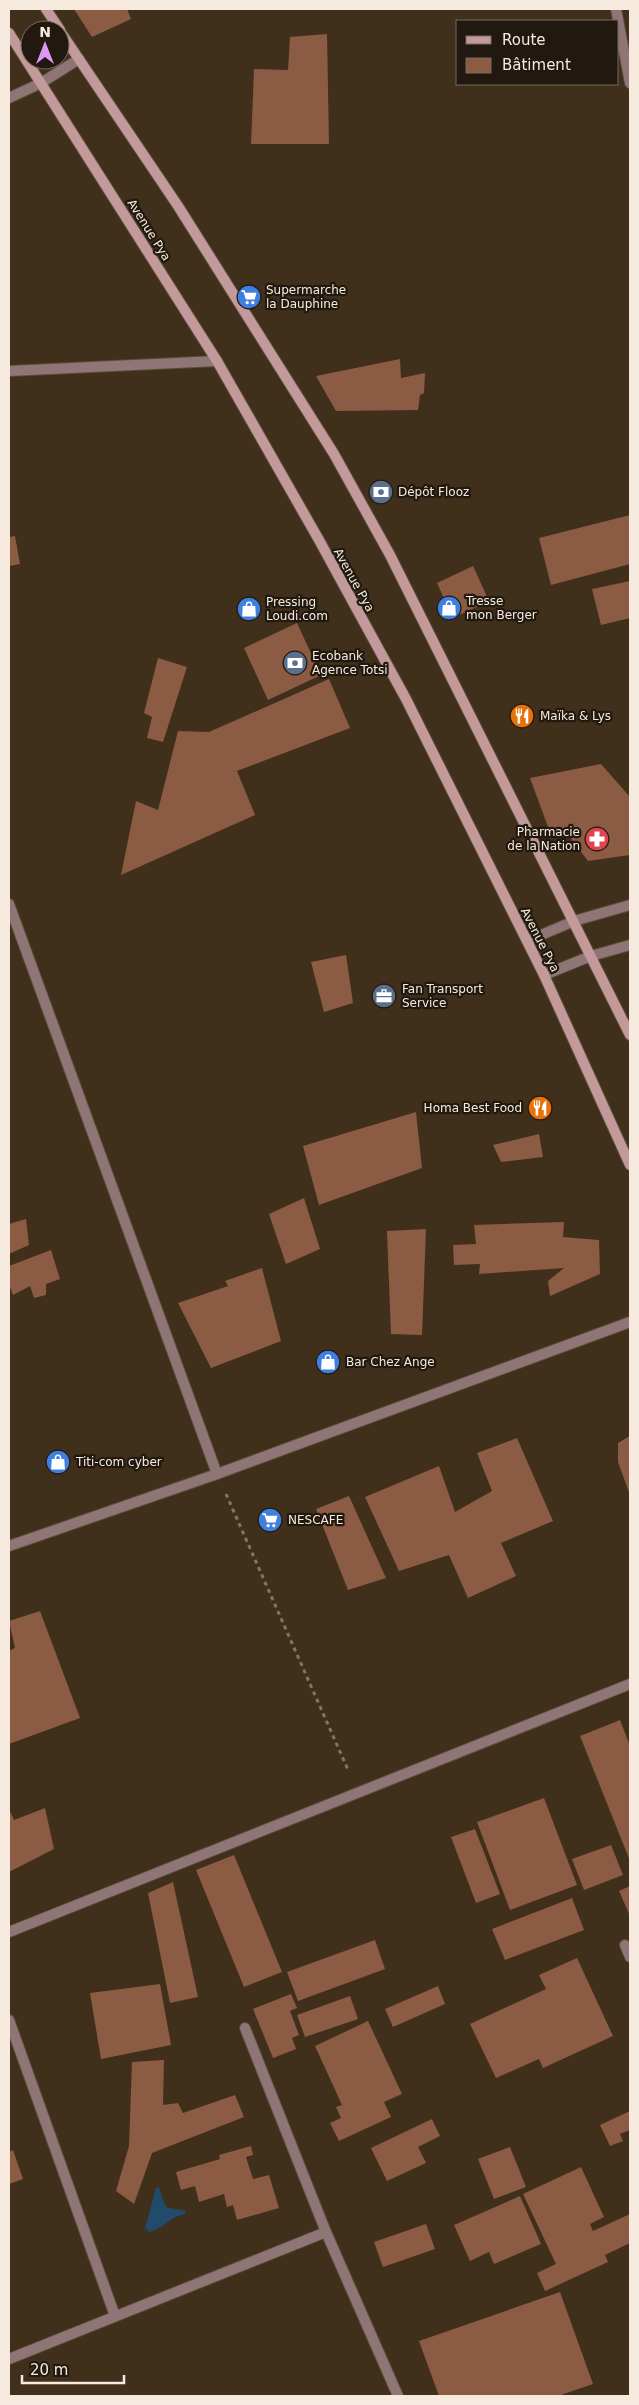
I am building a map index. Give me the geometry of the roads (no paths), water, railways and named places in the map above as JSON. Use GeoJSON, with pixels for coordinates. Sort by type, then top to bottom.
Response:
{"type":"FeatureCollection","features":[{"type":"Feature","properties":{"kind":"main road"},"geometry":{"type":"LineString","coordinates":[[46,9],[53,20]]}},
{"type":"Feature","properties":{"kind":"main road","name":"Avenue Pya"},"geometry":{"type":"LineString","coordinates":[[9,33],[217,361],[406,699],[544,975],[630,1165]]}},
{"type":"Feature","properties":{"kind":"main road"},"geometry":{"type":"LineString","coordinates":[[70,46],[178,206],[334,454],[390,555],[630,1035]]}},
{"type":"Feature","properties":{"kind":"street"},"geometry":{"type":"LineString","coordinates":[[619,25],[630,83]]}},
{"type":"Feature","properties":{"kind":"street"},"geometry":{"type":"LineString","coordinates":[[9,98],[41,83],[78,59]]}},
{"type":"Feature","properties":{"kind":"street"},"geometry":{"type":"LineString","coordinates":[[9,371],[217,361]]}},
{"type":"Feature","properties":{"kind":"street"},"geometry":{"type":"LineString","coordinates":[[9,904],[217,1474]]}},
{"type":"Feature","properties":{"kind":"street"},"geometry":{"type":"LineString","coordinates":[[527,941],[574,921],[630,905]]}},
{"type":"Feature","properties":{"kind":"street"},"geometry":{"type":"LineString","coordinates":[[544,975],[591,956],[630,945]]}},
{"type":"Feature","properties":{"kind":"street"},"geometry":{"type":"LineString","coordinates":[[9,1546],[217,1474],[630,1322]]}},
{"type":"Feature","properties":{"kind":"street"},"geometry":{"type":"LineString","coordinates":[[9,1932],[630,1684]]}},
{"type":"Feature","properties":{"kind":"street"},"geometry":{"type":"LineString","coordinates":[[625,1945],[630,1956]]}},
{"type":"Feature","properties":{"kind":"street"},"geometry":{"type":"LineString","coordinates":[[9,2020],[115,2316]]}},
{"type":"Feature","properties":{"kind":"street"},"geometry":{"type":"LineString","coordinates":[[245,2028],[326,2232],[398,2396]]}},
{"type":"Feature","properties":{"kind":"street"},"geometry":{"type":"LineString","coordinates":[[9,2358],[326,2232]]}},
{"type":"Feature","properties":{"kind":"water"},"geometry":{"type":"Polygon","coordinates":[[[156,2188],[159,2188],[166,2207],[186,2211],[185,2214],[175,2217],[159,2228],[149,2232],[145,2228],[156,2188]]]}},
{"type":"Feature","properties":{"kind":"place","name":"Supermarche la Dauphine"},"geometry":{"type":"Point","coordinates":[249,297]}},
{"type":"Feature","properties":{"kind":"place","name":"Dépôt Flooz"},"geometry":{"type":"Point","coordinates":[381,492]}},
{"type":"Feature","properties":{"kind":"place","name":"Tresse mon Berger"},"geometry":{"type":"Point","coordinates":[449,608]}},
{"type":"Feature","properties":{"kind":"place","name":"Pressing Loudi.com"},"geometry":{"type":"Point","coordinates":[249,609]}},
{"type":"Feature","properties":{"kind":"place","name":"Ecobank Agence Totsi"},"geometry":{"type":"Point","coordinates":[295,663]}},
{"type":"Feature","properties":{"kind":"place","name":"Maïka & Lys"},"geometry":{"type":"Point","coordinates":[522,716]}},
{"type":"Feature","properties":{"kind":"place","name":"Pharmacie de la Nation"},"geometry":{"type":"Point","coordinates":[597,839]}},
{"type":"Feature","properties":{"kind":"place","name":"Fan Transport Service"},"geometry":{"type":"Point","coordinates":[384,996]}},
{"type":"Feature","properties":{"kind":"place","name":"Homa Best Food"},"geometry":{"type":"Point","coordinates":[540,1108]}},
{"type":"Feature","properties":{"kind":"place","name":"Bar Chez Ange"},"geometry":{"type":"Point","coordinates":[328,1362]}},
{"type":"Feature","properties":{"kind":"place","name":"Titi-com cyber"},"geometry":{"type":"Point","coordinates":[58,1462]}},
{"type":"Feature","properties":{"kind":"place","name":"NESCAFE"},"geometry":{"type":"Point","coordinates":[270,1520]}}]}
